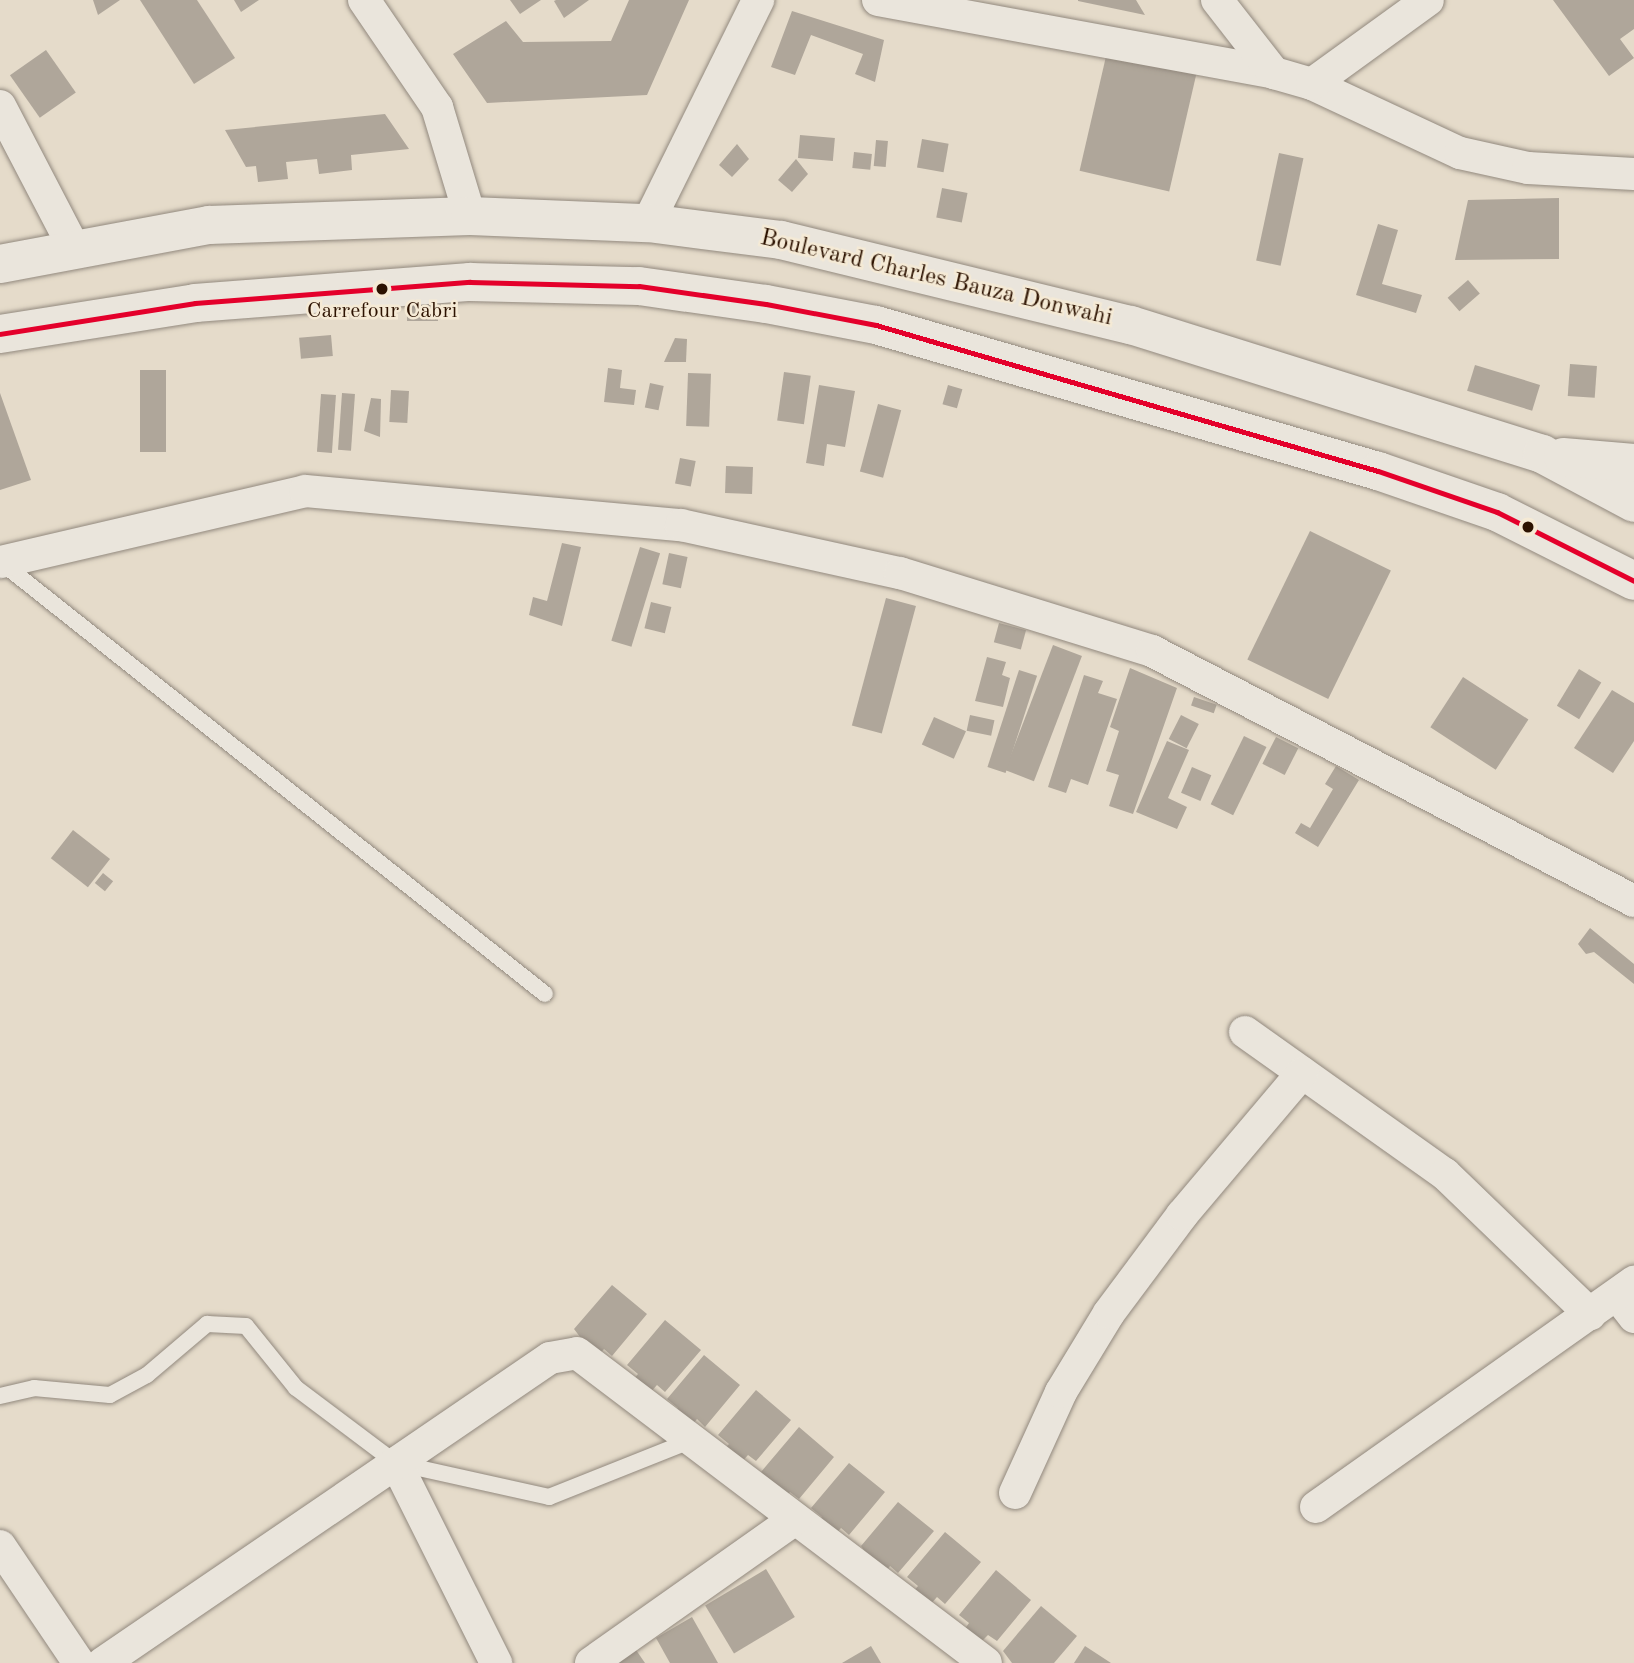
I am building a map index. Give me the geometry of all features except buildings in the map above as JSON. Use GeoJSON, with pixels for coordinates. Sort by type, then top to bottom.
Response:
{"type":"FeatureCollection","features":[{"type":"Feature","properties":{"kind":"main road","name":"Boulevard Charles Bauza Donwahi"},"geometry":{"type":"LineString","coordinates":[[0,264],[209,225],[470,216],[648,223],[781,240],[1118,321],[1542,454],[1634,503]]}},
{"type":"Feature","properties":{"kind":"main road"},"geometry":{"type":"LineString","coordinates":[[0,334],[195,303],[470,282],[639,286],[766,304],[876,325],[1378,471],[1497,512],[1634,581]]}},
{"type":"Feature","properties":{"kind":"main road"},"geometry":{"type":"LineString","coordinates":[[1542,454],[1634,463]]}},
{"type":"Feature","properties":{"kind":"street"},"geometry":{"type":"LineString","coordinates":[[364,0],[437,107],[470,216]]}},
{"type":"Feature","properties":{"kind":"street"},"geometry":{"type":"LineString","coordinates":[[648,223],[758,0]]}},
{"type":"Feature","properties":{"kind":"street"},"geometry":{"type":"LineString","coordinates":[[878,0],[1274,73],[1312,84],[1460,153],[1528,168],[1634,174]]}},
{"type":"Feature","properties":{"kind":"street"},"geometry":{"type":"LineString","coordinates":[[1216,0],[1274,73]]}},
{"type":"Feature","properties":{"kind":"street"},"geometry":{"type":"LineString","coordinates":[[1312,84],[1428,0]]}},
{"type":"Feature","properties":{"kind":"street"},"geometry":{"type":"LineString","coordinates":[[0,106],[75,250]]}},
{"type":"Feature","properties":{"kind":"street"},"geometry":{"type":"LineString","coordinates":[[1,562],[305,491],[681,525],[900,573],[1152,651],[1634,901]]}},
{"type":"Feature","properties":{"kind":"street"},"geometry":{"type":"LineString","coordinates":[[1245,1032],[1445,1174],[1590,1314]]}},
{"type":"Feature","properties":{"kind":"street"},"geometry":{"type":"LineString","coordinates":[[1015,1493],[1061,1392],[1109,1313],[1182,1215],[1302,1073]]}},
{"type":"Feature","properties":{"kind":"street"},"geometry":{"type":"LineString","coordinates":[[1316,1507],[1590,1314],[1628,1298]]}},
{"type":"Feature","properties":{"kind":"street"},"geometry":{"type":"LineString","coordinates":[[103,1663],[550,1358],[577,1353],[986,1663]]}},
{"type":"Feature","properties":{"kind":"street"},"geometry":{"type":"LineString","coordinates":[[397,1463],[496,1663]]}},
{"type":"Feature","properties":{"kind":"street"},"geometry":{"type":"LineString","coordinates":[[591,1663],[795,1519]]}},
{"type":"Feature","properties":{"kind":"street"},"geometry":{"type":"LineString","coordinates":[[0,1546],[79,1663]]}},
{"type":"Feature","properties":{"kind":"lane"},"geometry":{"type":"LineString","coordinates":[[1,562],[545,994]]}},
{"type":"Feature","properties":{"kind":"lane"},"geometry":{"type":"LineString","coordinates":[[0,1396],[34,1388],[110,1395],[147,1375],[207,1324],[246,1326],[296,1388],[397,1463],[549,1497],[690,1441]]}},
{"type":"Feature","properties":{"kind":"transit line"},"geometry":{"type":"LineString","coordinates":[[0,334],[195,303],[470,282],[639,286],[766,304],[876,325],[1378,471],[1497,512],[1634,581]]}},
{"type":"Feature","properties":{"kind":"place","name":"Carrefour Cabri"},"geometry":{"type":"Point","coordinates":[382,289]}}]}
